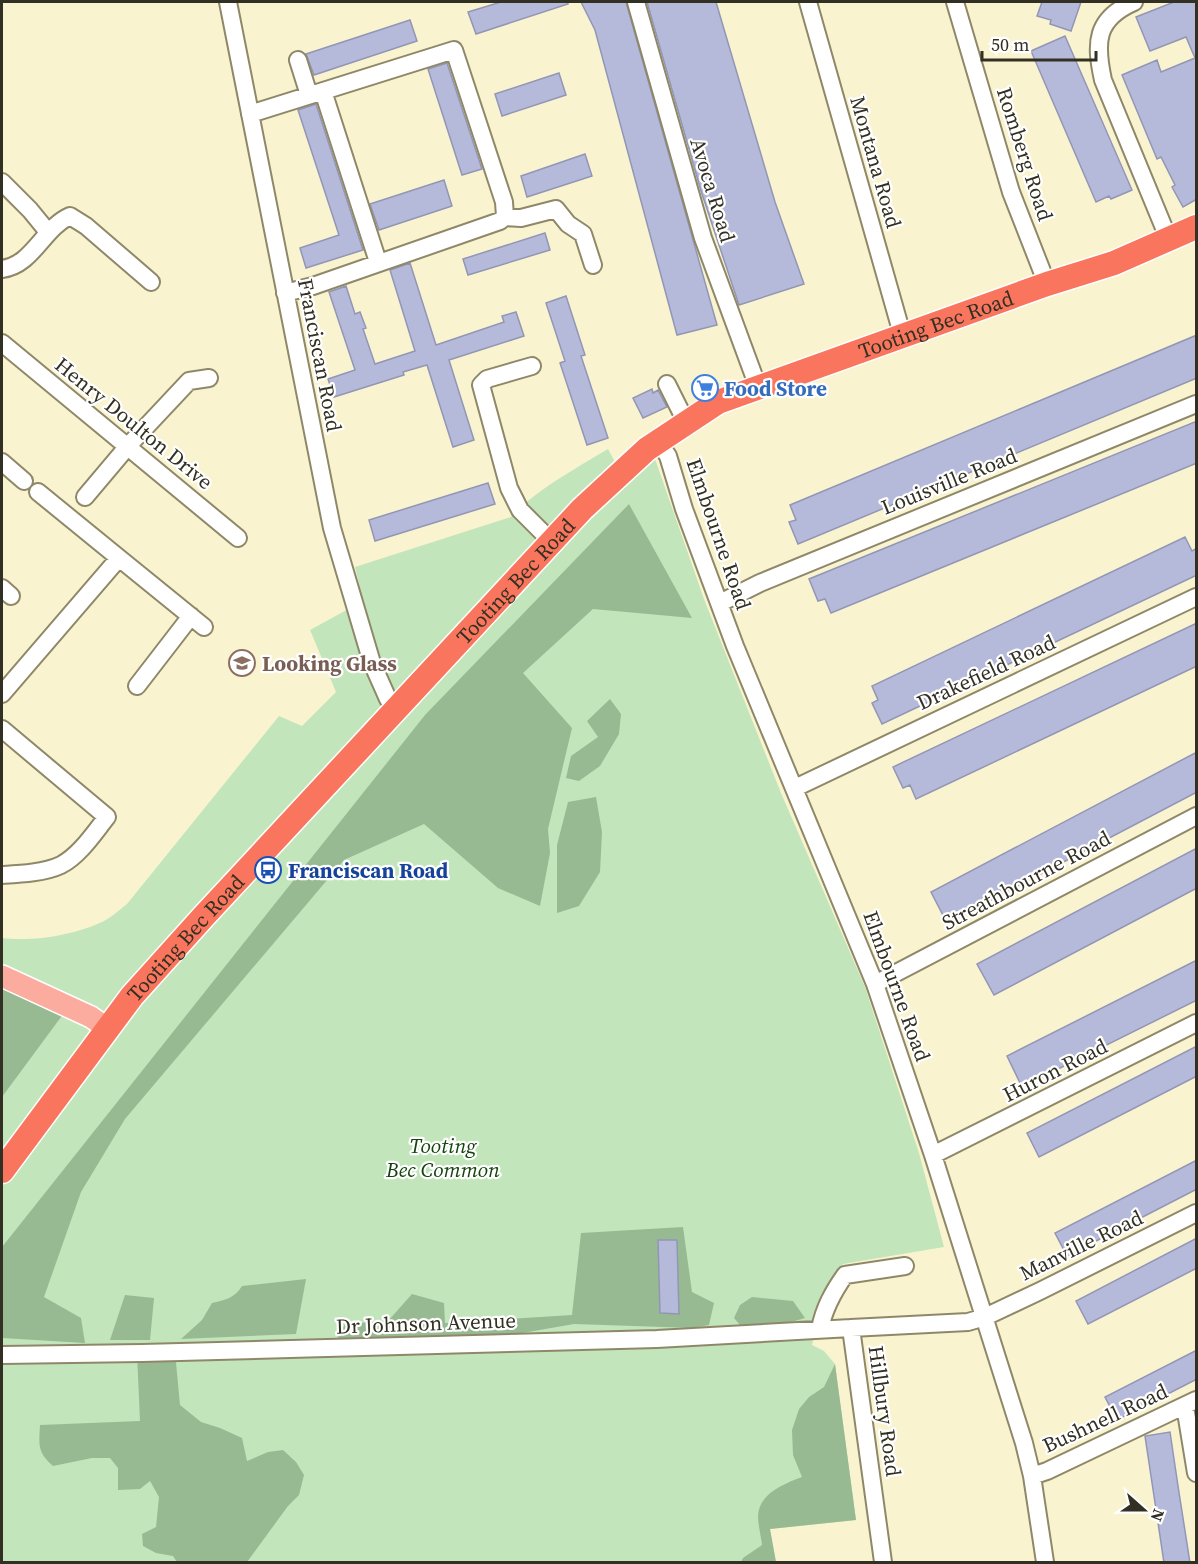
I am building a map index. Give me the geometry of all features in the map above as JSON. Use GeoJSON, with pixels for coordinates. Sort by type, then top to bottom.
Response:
{"type":"FeatureCollection","features":[{"type":"Feature","properties":{"kind":"highway","name":"Tooting Bec Road"},"geometry":{"type":"LineString","coordinates":[[2,1171],[132,996],[204,915],[582,509],[622,470],[658,441],[718,402],[902,334],[1114,263],[1197,227]]}},
{"type":"Feature","properties":{"kind":"main road"},"geometry":{"type":"LineString","coordinates":[[2,976],[91,1017],[108,1029]]}},
{"type":"Feature","properties":{"kind":"street","name":"Franciscan Road"},"geometry":{"type":"LineString","coordinates":[[228,2],[332,528],[346,581],[380,684],[388,699],[397,708]]}},
{"type":"Feature","properties":{"kind":"street","name":"Avoca Road"},"geometry":{"type":"LineString","coordinates":[[636,2],[703,238],[758,387]]}},
{"type":"Feature","properties":{"kind":"street","name":"Montana Road"},"geometry":{"type":"LineString","coordinates":[[807,2],[902,334]]}},
{"type":"Feature","properties":{"kind":"street","name":"Romberg Road"},"geometry":{"type":"LineString","coordinates":[[955,2],[1011,192],[1047,284]]}},
{"type":"Feature","properties":{"kind":"street"},"geometry":{"type":"LineString","coordinates":[[1134,2],[1122,7],[1108,20],[1100,37],[1097,55],[1103,80],[1169,240]]}},
{"type":"Feature","properties":{"kind":"street"},"geometry":{"type":"LineString","coordinates":[[250,114],[454,50],[504,202],[504,217],[491,225],[313,286],[285,293]]}},
{"type":"Feature","properties":{"kind":"street"},"geometry":{"type":"LineString","coordinates":[[297,60],[316,93],[378,262]]}},
{"type":"Feature","properties":{"kind":"street"},"geometry":{"type":"LineString","coordinates":[[2,182],[48,232]]}},
{"type":"Feature","properties":{"kind":"street"},"geometry":{"type":"LineString","coordinates":[[504,217],[521,218],[556,209],[568,224],[583,234],[593,264]]}},
{"type":"Feature","properties":{"kind":"street"},"geometry":{"type":"LineString","coordinates":[[2,269],[22,261],[60,220],[70,216],[86,226],[151,282]]}},
{"type":"Feature","properties":{"kind":"street","name":"Henry Doulton Drive"},"geometry":{"type":"LineString","coordinates":[[4,352],[128,446],[238,538]]}},
{"type":"Feature","properties":{"kind":"street"},"geometry":{"type":"LineString","coordinates":[[532,366],[487,379],[481,385],[509,488],[520,510],[552,542]]}},
{"type":"Feature","properties":{"kind":"street"},"geometry":{"type":"LineString","coordinates":[[85,497],[128,446],[189,381],[208,378]]}},
{"type":"Feature","properties":{"kind":"street"},"geometry":{"type":"LineString","coordinates":[[667,384],[686,422]]}},
{"type":"Feature","properties":{"kind":"street","name":"Louisville Road"},"geometry":{"type":"LineString","coordinates":[[720,603],[771,579],[1197,404]]}},
{"type":"Feature","properties":{"kind":"street","name":"Elmbourne Road"},"geometry":{"type":"LineString","coordinates":[[658,441],[668,456],[684,510],[735,646],[875,984],[933,1155],[1024,1443],[1032,1476],[1045,1563]]}},
{"type":"Feature","properties":{"kind":"street"},"geometry":{"type":"LineString","coordinates":[[2,462],[24,481]]}},
{"type":"Feature","properties":{"kind":"street"},"geometry":{"type":"LineString","coordinates":[[38,492],[204,627]]}},
{"type":"Feature","properties":{"kind":"street"},"geometry":{"type":"LineString","coordinates":[[2,694],[120,558]]}},
{"type":"Feature","properties":{"kind":"street","name":"Drakefield Road"},"geometry":{"type":"LineString","coordinates":[[795,788],[1197,597]]}},
{"type":"Feature","properties":{"kind":"street"},"geometry":{"type":"LineString","coordinates":[[136,686],[191,616]]}},
{"type":"Feature","properties":{"kind":"street"},"geometry":{"type":"LineString","coordinates":[[2,729],[106,817],[78,852],[61,865],[29,873],[2,875]]}},
{"type":"Feature","properties":{"kind":"street","name":"Streathbourne Road"},"geometry":{"type":"LineString","coordinates":[[875,984],[1197,816]]}},
{"type":"Feature","properties":{"kind":"street","name":"Huron Road"},"geometry":{"type":"LineString","coordinates":[[933,1155],[1197,1023]]}},
{"type":"Feature","properties":{"kind":"street","name":"Manville Road"},"geometry":{"type":"LineString","coordinates":[[984,1317],[1197,1213]]}},
{"type":"Feature","properties":{"kind":"street"},"geometry":{"type":"LineString","coordinates":[[820,1329],[822,1316],[831,1296],[845,1275],[905,1266]]}},
{"type":"Feature","properties":{"kind":"street","name":"Hillbury Road"},"geometry":{"type":"LineString","coordinates":[[883,1563],[851,1328],[956,1323],[984,1317]]}},
{"type":"Feature","properties":{"kind":"street","name":"Dr Johnson Avenue"},"geometry":{"type":"LineString","coordinates":[[2,1355],[657,1339],[851,1328]]}},
{"type":"Feature","properties":{"kind":"street"},"geometry":{"type":"LineString","coordinates":[[1191,1403],[1197,1473]]}},
{"type":"Feature","properties":{"kind":"street","name":"Bushnell Road"},"geometry":{"type":"LineString","coordinates":[[1032,1476],[1191,1403]]}},
{"type":"Feature","properties":{"kind":"green space","name":"Tooting Bec Common"},"geometry":{"type":"Polygon","coordinates":[[[608,449],[627,484],[654,456],[704,599],[781,793],[865,987],[919,1153],[944,1247],[843,1264],[821,1304],[812,1345],[824,1351],[835,1364],[856,1520],[770,1529],[776,1562],[2,1562],[2,938],[27,939],[67,934],[93,926],[113,915],[127,904],[279,716],[302,726],[336,692],[310,630],[363,601],[355,567],[511,517],[544,488],[608,449]]]}},
{"type":"Feature","properties":{"kind":"green space"},"geometry":{"type":"Polygon","coordinates":[[[629,504],[692,618],[593,609],[523,673],[572,728],[548,829],[550,853],[540,906],[498,888],[424,824],[344,860],[125,1119],[81,1192],[44,1297],[81,1318],[85,1343],[2,1338],[2,1247],[425,715],[629,504]]]}},
{"type":"Feature","properties":{"kind":"green space"},"geometry":{"type":"Polygon","coordinates":[[[610,699],[621,714],[619,734],[600,766],[579,781],[566,778],[571,756],[598,737],[587,721],[610,699]]]}},
{"type":"Feature","properties":{"kind":"green space"},"geometry":{"type":"Polygon","coordinates":[[[596,797],[602,832],[600,872],[579,906],[557,913],[557,845],[568,802],[596,797]]]}},
{"type":"Feature","properties":{"kind":"green space"},"geometry":{"type":"Polygon","coordinates":[[[2,984],[64,1013],[2,1097],[2,984]]]}},
{"type":"Feature","properties":{"kind":"green space"},"geometry":{"type":"Polygon","coordinates":[[[683,1227],[692,1292],[714,1303],[709,1325],[693,1328],[574,1324],[511,1335],[337,1339],[345,1324],[388,1321],[412,1294],[444,1303],[445,1323],[572,1315],[581,1233],[683,1227]]]}},
{"type":"Feature","properties":{"kind":"green space"},"geometry":{"type":"Polygon","coordinates":[[[306,1279],[296,1334],[181,1339],[202,1320],[212,1303],[233,1296],[242,1286],[306,1279]]]}},
{"type":"Feature","properties":{"kind":"green space"},"geometry":{"type":"Polygon","coordinates":[[[125,1295],[154,1298],[150,1340],[110,1340],[125,1295]]]}},
{"type":"Feature","properties":{"kind":"green space"},"geometry":{"type":"Polygon","coordinates":[[[752,1297],[793,1301],[805,1318],[781,1325],[740,1325],[734,1318],[740,1305],[752,1297]]]}},
{"type":"Feature","properties":{"kind":"green space"},"geometry":{"type":"Polygon","coordinates":[[[175,1352],[180,1405],[201,1422],[242,1438],[247,1461],[268,1452],[283,1450],[296,1462],[304,1475],[299,1495],[288,1506],[247,1562],[177,1562],[173,1556],[156,1553],[143,1546],[142,1534],[156,1527],[159,1497],[150,1481],[140,1489],[118,1490],[118,1468],[110,1458],[92,1458],[53,1466],[42,1452],[39,1443],[40,1425],[140,1421],[137,1353],[175,1352]]]}},
{"type":"Feature","properties":{"kind":"green space"},"geometry":{"type":"Polygon","coordinates":[[[835,1364],[856,1520],[770,1529],[776,1562],[741,1562],[743,1558],[762,1545],[758,1516],[763,1501],[774,1490],[802,1477],[793,1455],[792,1430],[799,1409],[809,1397],[824,1387],[835,1364]]]}},
{"type":"Feature","properties":{"kind":"building"},"geometry":{"type":"Polygon","coordinates":[[[501,2],[568,2],[568,4],[476,34],[468,12],[501,2]]]}},
{"type":"Feature","properties":{"kind":"building"},"geometry":{"type":"Polygon","coordinates":[[[581,2],[626,2],[717,325],[677,335],[595,30],[581,2]]]}},
{"type":"Feature","properties":{"kind":"building"},"geometry":{"type":"Polygon","coordinates":[[[647,2],[716,2],[775,202],[804,284],[739,305],[701,191],[647,2]]]}},
{"type":"Feature","properties":{"kind":"building"},"geometry":{"type":"Polygon","coordinates":[[[1042,2],[1081,2],[1071,31],[1050,24],[1051,20],[1037,16],[1042,2]]]}},
{"type":"Feature","properties":{"kind":"building"},"geometry":{"type":"Polygon","coordinates":[[[1174,2],[1197,2],[1197,199],[1183,207],[1172,187],[1175,185],[1161,157],[1157,159],[1122,75],[1157,60],[1161,72],[1195,58],[1186,37],[1150,51],[1136,17],[1174,2]]]}},
{"type":"Feature","properties":{"kind":"building"},"geometry":{"type":"Polygon","coordinates":[[[410,20],[417,41],[314,75],[306,54],[410,20]]]}},
{"type":"Feature","properties":{"kind":"building"},"geometry":{"type":"Polygon","coordinates":[[[1065,36],[1132,190],[1111,199],[1109,196],[1096,202],[1031,51],[1065,36]]]}},
{"type":"Feature","properties":{"kind":"building"},"geometry":{"type":"Polygon","coordinates":[[[447,63],[482,169],[462,175],[428,69],[447,63]]]}},
{"type":"Feature","properties":{"kind":"building"},"geometry":{"type":"Polygon","coordinates":[[[559,73],[566,95],[502,116],[495,94],[559,73]]]}},
{"type":"Feature","properties":{"kind":"building"},"geometry":{"type":"Polygon","coordinates":[[[316,104],[363,250],[306,268],[300,248],[339,235],[298,110],[316,104]]]}},
{"type":"Feature","properties":{"kind":"building"},"geometry":{"type":"Polygon","coordinates":[[[585,154],[592,176],[527,197],[521,176],[585,154]]]}},
{"type":"Feature","properties":{"kind":"building"},"geometry":{"type":"Polygon","coordinates":[[[444,180],[452,206],[379,230],[370,204],[444,180]]]}},
{"type":"Feature","properties":{"kind":"building"},"geometry":{"type":"Polygon","coordinates":[[[545,233],[550,250],[468,275],[463,259],[545,233]]]}},
{"type":"Feature","properties":{"kind":"building"},"geometry":{"type":"Polygon","coordinates":[[[410,263],[436,345],[504,322],[502,316],[516,312],[524,336],[449,360],[474,440],[453,447],[427,365],[403,372],[404,375],[334,397],[328,379],[355,370],[329,292],[346,286],[355,314],[360,312],[366,328],[363,329],[375,364],[415,351],[390,270],[410,263]]]}},
{"type":"Feature","properties":{"kind":"building"},"geometry":{"type":"Polygon","coordinates":[[[566,296],[585,355],[581,356],[608,438],[587,445],[560,363],[565,361],[546,303],[566,296]]]}},
{"type":"Feature","properties":{"kind":"building"},"geometry":{"type":"Polygon","coordinates":[[[1197,335],[1197,378],[798,544],[789,522],[796,520],[790,505],[1197,335]]]}},
{"type":"Feature","properties":{"kind":"building"},"geometry":{"type":"Polygon","coordinates":[[[652,389],[653,393],[658,390],[667,407],[643,418],[633,398],[652,389]]]}},
{"type":"Feature","properties":{"kind":"building"},"geometry":{"type":"Polygon","coordinates":[[[1197,421],[1197,463],[831,613],[825,599],[818,601],[809,579],[1197,421]]]}},
{"type":"Feature","properties":{"kind":"building"},"geometry":{"type":"Polygon","coordinates":[[[488,483],[495,504],[375,541],[369,520],[488,483]]]}},
{"type":"Feature","properties":{"kind":"building"},"geometry":{"type":"Polygon","coordinates":[[[1185,537],[1192,551],[1197,548],[1197,575],[882,724],[872,703],[878,700],[872,686],[1185,537]]]}},
{"type":"Feature","properties":{"kind":"building"},"geometry":{"type":"Polygon","coordinates":[[[1197,623],[1197,666],[916,799],[910,785],[903,788],[893,767],[1197,623]]]}},
{"type":"Feature","properties":{"kind":"building"},"geometry":{"type":"Polygon","coordinates":[[[1197,752],[1197,792],[947,923],[931,892],[1197,752]]]}},
{"type":"Feature","properties":{"kind":"building"},"geometry":{"type":"Polygon","coordinates":[[[1197,848],[1197,888],[994,995],[977,964],[1197,848]]]}},
{"type":"Feature","properties":{"kind":"building"},"geometry":{"type":"Polygon","coordinates":[[[1197,960],[1197,1000],[1022,1087],[1007,1056],[1197,960]]]}},
{"type":"Feature","properties":{"kind":"building"},"geometry":{"type":"Polygon","coordinates":[[[1197,1046],[1197,1076],[1039,1157],[1027,1133],[1197,1046]]]}},
{"type":"Feature","properties":{"kind":"building"},"geometry":{"type":"Polygon","coordinates":[[[1197,1160],[1197,1189],[1067,1256],[1055,1233],[1197,1160]]]}},
{"type":"Feature","properties":{"kind":"building"},"geometry":{"type":"Polygon","coordinates":[[[1197,1238],[1197,1268],[1088,1324],[1076,1301],[1197,1238]]]}},
{"type":"Feature","properties":{"kind":"building"},"geometry":{"type":"Polygon","coordinates":[[[658,1240],[677,1240],[679,1314],[660,1313],[658,1240]]]}},
{"type":"Feature","properties":{"kind":"building"},"geometry":{"type":"Polygon","coordinates":[[[1197,1350],[1197,1379],[1117,1420],[1105,1397],[1197,1350]]]}},
{"type":"Feature","properties":{"kind":"building"},"geometry":{"type":"Polygon","coordinates":[[[1170,1432],[1190,1563],[1164,1563],[1145,1436],[1170,1432]]]}},
{"type":"Feature","properties":{"kind":"place","name":"Food Store"},"geometry":{"type":"Point","coordinates":[705,388]}},
{"type":"Feature","properties":{"kind":"place","name":"Looking Glass"},"geometry":{"type":"Point","coordinates":[242,663]}},
{"type":"Feature","properties":{"kind":"place","name":"Franciscan Road"},"geometry":{"type":"Point","coordinates":[268,870]}}]}
